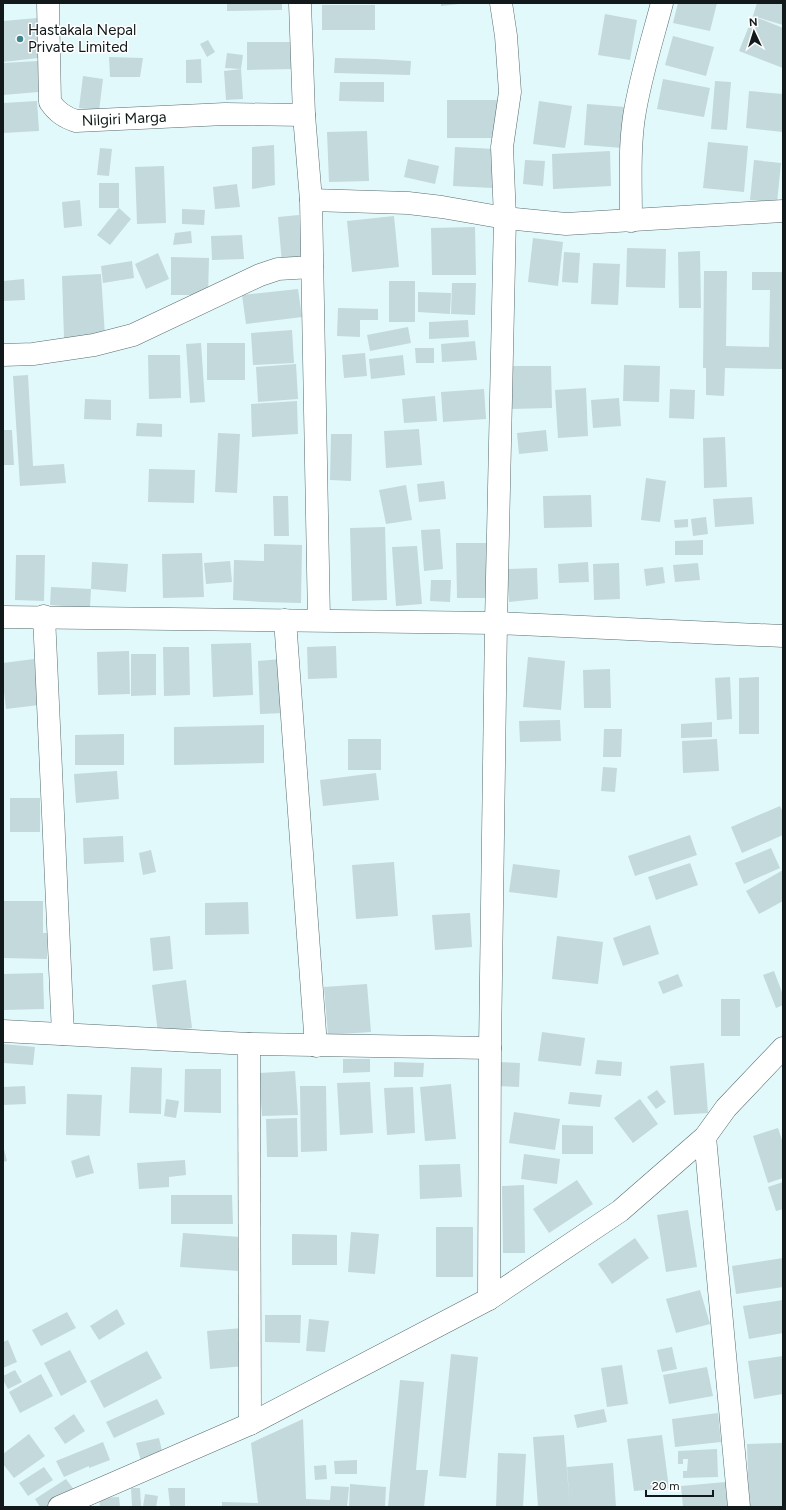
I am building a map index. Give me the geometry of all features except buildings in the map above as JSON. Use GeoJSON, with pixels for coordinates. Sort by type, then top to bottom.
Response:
{"type":"FeatureCollection","features":[{"type":"Feature","properties":{"kind":"street","name":"Nilgiri Marga"},"geometry":{"type":"LineString","coordinates":[[48,3],[50,102],[56,111],[67,118],[76,121],[225,114],[304,115]]}},
{"type":"Feature","properties":{"kind":"street"},"geometry":{"type":"LineString","coordinates":[[300,3],[304,115],[311,200],[319,620]]}},
{"type":"Feature","properties":{"kind":"street"},"geometry":{"type":"LineString","coordinates":[[489,1299],[490,1048],[496,623],[505,218],[502,147],[510,92],[502,3]]}},
{"type":"Feature","properties":{"kind":"street"},"geometry":{"type":"LineString","coordinates":[[631,221],[630,157],[634,117],[640,86],[662,3]]}},
{"type":"Feature","properties":{"kind":"street"},"geometry":{"type":"LineString","coordinates":[[311,200],[408,203],[442,207],[505,218],[566,224],[783,211]]}},
{"type":"Feature","properties":{"kind":"street"},"geometry":{"type":"LineString","coordinates":[[3,355],[33,354],[94,346],[133,335],[260,275],[278,269],[312,268]]}},
{"type":"Feature","properties":{"kind":"street"},"geometry":{"type":"LineString","coordinates":[[3,617],[44,616],[496,623],[783,636]]}},
{"type":"Feature","properties":{"kind":"street"},"geometry":{"type":"LineString","coordinates":[[44,616],[63,1034]]}},
{"type":"Feature","properties":{"kind":"street"},"geometry":{"type":"LineString","coordinates":[[285,620],[316,1046]]}},
{"type":"Feature","properties":{"kind":"street"},"geometry":{"type":"LineString","coordinates":[[3,1031],[249,1044],[490,1048]]}},
{"type":"Feature","properties":{"kind":"street"},"geometry":{"type":"LineString","coordinates":[[249,1044],[250,1424]]}},
{"type":"Feature","properties":{"kind":"street"},"geometry":{"type":"LineString","coordinates":[[59,1507],[250,1424],[489,1299],[620,1212],[705,1137],[726,1108],[783,1048]]}},
{"type":"Feature","properties":{"kind":"street"},"geometry":{"type":"LineString","coordinates":[[705,1137],[739,1507]]}},
{"type":"Feature","properties":{"kind":"place","name":"Hastakala Nepal Private Limited"},"geometry":{"type":"Point","coordinates":[20,39]}}]}
